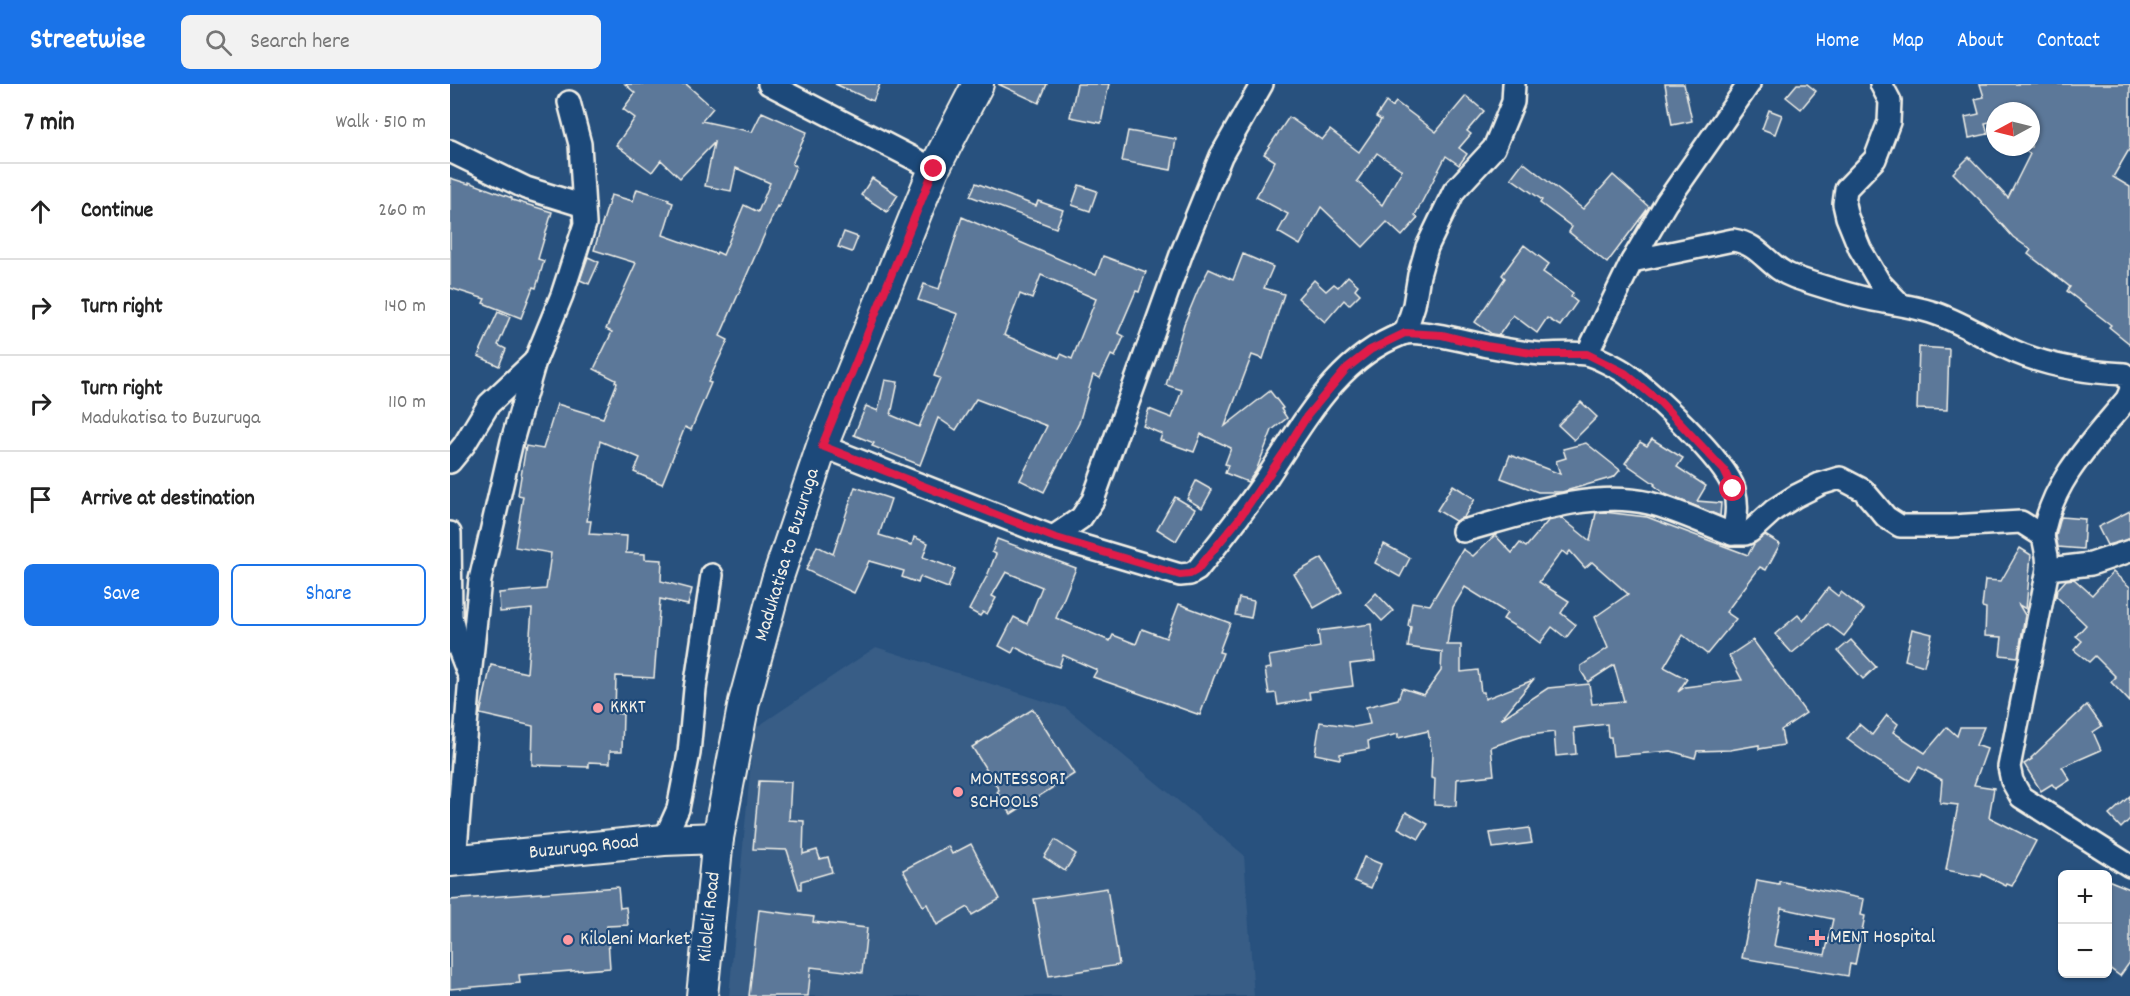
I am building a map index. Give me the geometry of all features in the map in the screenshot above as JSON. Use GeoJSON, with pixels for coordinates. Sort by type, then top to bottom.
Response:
{"type":"FeatureCollection","features":[{"type":"Feature","properties":{"kind":"main road","name":"Madukatisa to Buzuruga"},"geometry":{"type":"LineString","coordinates":[[718,838],[744,702],[777,579],[822,446],[934,169],[978,84]]}},
{"type":"Feature","properties":{"kind":"main road","name":"Buzuruga Road"},"geometry":{"type":"LineString","coordinates":[[452,861],[664,840],[718,838]]}},
{"type":"Feature","properties":{"kind":"main road","name":"Kiloleli Road"},"geometry":{"type":"LineString","coordinates":[[702,996],[718,838]]}},
{"type":"Feature","properties":{"kind":"street"},"geometry":{"type":"LineString","coordinates":[[769,84],[934,169]]}},
{"type":"Feature","properties":{"kind":"street"},"geometry":{"type":"LineString","coordinates":[[1053,537],[1081,518],[1093,500],[1182,252],[1221,156],[1262,84]]}},
{"type":"Feature","properties":{"kind":"street"},"geometry":{"type":"LineString","coordinates":[[1405,333],[1427,247],[1454,191],[1494,148],[1513,102],[1514,84]]}},
{"type":"Feature","properties":{"kind":"street"},"geometry":{"type":"LineString","coordinates":[[1587,354],[1632,261],[1666,203],[1749,84]]}},
{"type":"Feature","properties":{"kind":"street"},"geometry":{"type":"LineString","coordinates":[[1881,84],[1890,101],[1889,122],[1875,159],[1846,189],[1844,204],[1860,249],[1880,283],[1900,304]]}},
{"type":"Feature","properties":{"kind":"street"},"geometry":{"type":"LineString","coordinates":[[452,861],[480,580],[512,441],[535,361],[562,295],[585,224],[580,144],[569,102]]}},
{"type":"Feature","properties":{"kind":"street"},"geometry":{"type":"LineString","coordinates":[[450,151],[526,188],[584,206]]}},
{"type":"Feature","properties":{"kind":"street"},"geometry":{"type":"LineString","coordinates":[[1632,261],[1733,240],[1744,242],[1755,248],[1779,271],[1793,277],[1865,298],[1933,312],[2012,350],[2045,363],[2069,369],[2124,374],[2130,384]]}},
{"type":"Feature","properties":{"kind":"street"},"geometry":{"type":"LineString","coordinates":[[822,446],[1053,537],[1180,575],[1190,574],[1197,570],[1238,520],[1307,416],[1347,368],[1370,350],[1405,333],[1442,335],[1486,346],[1538,354],[1587,354],[1625,373],[1660,402],[1724,470],[1736,501],[1736,524],[1732,534]]}},
{"type":"Feature","properties":{"kind":"street"},"geometry":{"type":"LineString","coordinates":[[450,462],[464,445],[489,404],[535,361]]}},
{"type":"Feature","properties":{"kind":"street"},"geometry":{"type":"LineString","coordinates":[[2130,392],[2127,399],[2064,479],[2045,521],[2043,536],[2048,556],[2048,569],[2009,767],[2012,781],[2021,797],[2130,866]]}},
{"type":"Feature","properties":{"kind":"street"},"geometry":{"type":"LineString","coordinates":[[1462,531],[1552,507],[1590,501],[1617,500],[1649,503],[1732,534],[1745,534],[1774,510],[1796,496],[1820,484],[1840,478],[1863,490],[1886,517],[1900,526],[2021,522],[2043,536]]}},
{"type":"Feature","properties":{"kind":"street"},"geometry":{"type":"LineString","coordinates":[[450,533],[451,616],[457,644],[470,676]]}},
{"type":"Feature","properties":{"kind":"street"},"geometry":{"type":"LineString","coordinates":[[2048,569],[2091,564],[2130,550]]}},
{"type":"Feature","properties":{"kind":"street"},"geometry":{"type":"LineString","coordinates":[[664,840],[678,809],[689,753],[695,689],[712,575]]}},
{"type":"Feature","properties":{"kind":"shaded area","name":"MONTESSORI SCHOOLS"},"geometry":{"type":"Polygon","coordinates":[[[876,647],[1066,708],[1244,855],[1254,996],[729,996],[754,729],[876,647]]]}},
{"type":"Feature","properties":{"kind":"building"},"geometry":{"type":"Polygon","coordinates":[[[625,84],[686,84],[713,108],[702,121],[752,132],[762,112],[807,132],[792,164],[796,166],[779,207],[777,206],[720,336],[728,340],[708,382],[711,383],[691,430],[685,427],[662,484],[634,472],[640,458],[600,441],[587,521],[591,521],[589,534],[627,536],[626,553],[645,554],[645,559],[662,560],[661,581],[692,589],[688,605],[660,599],[654,678],[616,676],[615,713],[623,714],[622,751],[610,751],[610,763],[589,762],[589,767],[532,765],[533,726],[480,714],[491,665],[527,673],[532,609],[500,612],[499,593],[546,589],[551,553],[515,547],[523,496],[518,495],[526,446],[543,449],[557,404],[603,418],[617,383],[616,380],[594,369],[612,332],[606,329],[636,263],[594,250],[611,195],[633,201],[637,189],[669,199],[668,201],[673,203],[663,235],[723,255],[744,205],[758,212],[770,183],[736,168],[731,191],[705,186],[714,143],[680,178],[661,160],[652,172],[616,145],[635,118],[623,109],[635,93],[625,84]]]}},
{"type":"Feature","properties":{"kind":"building"},"geometry":{"type":"Polygon","coordinates":[[[835,84],[880,84],[873,101],[835,84]]]}},
{"type":"Feature","properties":{"kind":"building"},"geometry":{"type":"Polygon","coordinates":[[[998,84],[1047,84],[1039,103],[998,84]]]}},
{"type":"Feature","properties":{"kind":"building"},"geometry":{"type":"Polygon","coordinates":[[[1077,84],[1109,84],[1101,123],[1070,117],[1077,84]]]}},
{"type":"Feature","properties":{"kind":"building"},"geometry":{"type":"Polygon","coordinates":[[[1665,84],[1684,84],[1692,121],[1672,125],[1665,84]]]}},
{"type":"Feature","properties":{"kind":"building"},"geometry":{"type":"Polygon","coordinates":[[[1797,84],[1807,84],[1816,91],[1801,109],[1786,97],[1797,84]]]}},
{"type":"Feature","properties":{"kind":"building"},"geometry":{"type":"Polygon","coordinates":[[[1980,84],[2130,84],[2130,148],[2113,177],[2130,187],[2130,344],[2109,327],[2111,325],[2067,291],[2070,287],[2028,254],[2031,250],[2013,237],[1953,173],[1969,157],[2008,198],[2029,156],[2040,156],[2040,102],[1986,102],[1986,134],[1969,138],[1965,117],[1979,114],[1975,99],[1984,97],[1980,84]]]}},
{"type":"Feature","properties":{"kind":"building"},"geometry":{"type":"Polygon","coordinates":[[[1466,96],[1484,111],[1467,131],[1471,134],[1459,148],[1467,154],[1459,165],[1446,156],[1415,215],[1418,218],[1402,236],[1387,222],[1363,247],[1321,207],[1300,245],[1278,232],[1288,214],[1256,197],[1275,161],[1264,154],[1289,117],[1322,140],[1330,130],[1359,152],[1381,120],[1376,117],[1386,102],[1392,107],[1396,102],[1436,132],[1466,96]],[[1377,153],[1357,181],[1382,205],[1402,170],[1377,153]]]}},
{"type":"Feature","properties":{"kind":"building"},"geometry":{"type":"Polygon","coordinates":[[[1769,110],[1782,115],[1775,134],[1762,129],[1769,110]]]}},
{"type":"Feature","properties":{"kind":"building"},"geometry":{"type":"Polygon","coordinates":[[[1128,131],[1176,139],[1171,170],[1122,161],[1128,131]]]}},
{"type":"Feature","properties":{"kind":"building"},"geometry":{"type":"Polygon","coordinates":[[[1523,162],[1583,209],[1613,175],[1649,207],[1607,263],[1569,232],[1572,227],[1540,203],[1542,200],[1511,178],[1523,162]]]}},
{"type":"Feature","properties":{"kind":"building"},"geometry":{"type":"Polygon","coordinates":[[[450,178],[469,184],[469,182],[512,198],[512,200],[552,212],[538,259],[544,261],[536,288],[533,287],[521,318],[483,303],[485,299],[450,288],[450,178]]]}},
{"type":"Feature","properties":{"kind":"building"},"geometry":{"type":"Polygon","coordinates":[[[872,178],[898,195],[887,212],[861,195],[872,178]]]}},
{"type":"Feature","properties":{"kind":"building"},"geometry":{"type":"Polygon","coordinates":[[[976,183],[1036,206],[1038,201],[1063,210],[1056,228],[970,196],[976,183]]]}},
{"type":"Feature","properties":{"kind":"building"},"geometry":{"type":"Polygon","coordinates":[[[1079,185],[1097,191],[1090,211],[1072,205],[1079,185]]]}},
{"type":"Feature","properties":{"kind":"building"},"geometry":{"type":"Polygon","coordinates":[[[962,217],[1096,275],[1103,256],[1146,272],[1139,292],[1136,291],[1118,333],[1124,336],[1115,357],[1111,355],[1100,378],[1093,375],[1079,423],[1044,492],[1020,480],[1047,426],[976,399],[956,430],[938,418],[920,465],[872,446],[874,443],[854,435],[866,406],[878,411],[885,380],[898,382],[891,415],[919,427],[940,378],[934,376],[958,314],[918,300],[924,284],[939,289],[962,217]],[[1041,275],[1032,299],[1020,294],[1004,335],[1059,358],[1061,354],[1072,359],[1096,299],[1041,275]]]}},
{"type":"Feature","properties":{"kind":"building"},"geometry":{"type":"Polygon","coordinates":[[[844,232],[858,237],[852,252],[838,247],[844,232]]]}},
{"type":"Feature","properties":{"kind":"building"},"geometry":{"type":"Polygon","coordinates":[[[1524,245],[1549,264],[1543,272],[1573,293],[1571,297],[1577,302],[1560,326],[1547,318],[1537,333],[1513,315],[1499,335],[1492,334],[1475,322],[1505,278],[1502,275],[1524,245]]]}},
{"type":"Feature","properties":{"kind":"building"},"geometry":{"type":"Polygon","coordinates":[[[1243,254],[1273,267],[1264,288],[1284,294],[1263,359],[1252,355],[1225,426],[1270,391],[1283,408],[1281,409],[1287,418],[1272,430],[1256,471],[1248,482],[1225,473],[1228,465],[1225,464],[1231,448],[1201,434],[1194,452],[1160,440],[1162,434],[1143,426],[1149,409],[1172,418],[1182,390],[1166,385],[1184,324],[1209,269],[1233,280],[1243,254]]]}},
{"type":"Feature","properties":{"kind":"building"},"geometry":{"type":"Polygon","coordinates":[[[588,257],[599,262],[589,284],[580,280],[588,257]]]}},
{"type":"Feature","properties":{"kind":"building"},"geometry":{"type":"Polygon","coordinates":[[[1348,276],[1358,285],[1355,289],[1360,294],[1349,305],[1344,300],[1325,322],[1298,298],[1314,280],[1326,291],[1334,284],[1338,287],[1348,276]]]}},
{"type":"Feature","properties":{"kind":"building"},"geometry":{"type":"Polygon","coordinates":[[[498,312],[510,317],[498,345],[506,349],[499,366],[478,356],[498,312]]]}},
{"type":"Feature","properties":{"kind":"building"},"geometry":{"type":"Polygon","coordinates":[[[1919,347],[1949,349],[1947,410],[1917,409],[1919,347]]]}},
{"type":"Feature","properties":{"kind":"building"},"geometry":{"type":"Polygon","coordinates":[[[1581,402],[1597,417],[1574,440],[1558,425],[1581,402]]]}},
{"type":"Feature","properties":{"kind":"building"},"geometry":{"type":"Polygon","coordinates":[[[1652,439],[1683,458],[1677,467],[1706,486],[1697,501],[1721,503],[1720,516],[1665,494],[1625,463],[1640,442],[1647,446],[1652,439]]]}},
{"type":"Feature","properties":{"kind":"building"},"geometry":{"type":"Polygon","coordinates":[[[1586,443],[1620,470],[1614,477],[1562,492],[1538,492],[1501,478],[1510,455],[1560,474],[1556,461],[1566,458],[1563,449],[1586,443]]]}},
{"type":"Feature","properties":{"kind":"building"},"geometry":{"type":"Polygon","coordinates":[[[1196,481],[1212,490],[1202,508],[1187,499],[1196,481]]]}},
{"type":"Feature","properties":{"kind":"building"},"geometry":{"type":"Polygon","coordinates":[[[1453,485],[1475,499],[1464,517],[1455,521],[1437,510],[1453,485]]]}},
{"type":"Feature","properties":{"kind":"building"},"geometry":{"type":"Polygon","coordinates":[[[855,487],[891,499],[879,535],[912,545],[914,537],[928,543],[923,557],[955,569],[948,588],[920,577],[918,583],[902,577],[904,571],[869,561],[854,593],[806,570],[817,546],[833,554],[855,487]]]}},
{"type":"Feature","properties":{"kind":"building"},"geometry":{"type":"Polygon","coordinates":[[[1175,497],[1195,509],[1176,541],[1157,529],[1175,497]]]}},
{"type":"Feature","properties":{"kind":"building"},"geometry":{"type":"Polygon","coordinates":[[[2130,511],[2130,539],[2107,545],[2098,527],[2130,511]]]}},
{"type":"Feature","properties":{"kind":"building"},"geometry":{"type":"Polygon","coordinates":[[[1596,513],[1647,517],[1748,555],[1754,544],[1765,535],[1780,544],[1766,570],[1760,567],[1726,612],[1736,619],[1707,654],[1683,635],[1664,667],[1687,679],[1678,692],[1685,687],[1742,680],[1729,656],[1753,640],[1806,713],[1781,730],[1784,745],[1759,749],[1759,745],[1730,750],[1697,751],[1695,758],[1671,751],[1613,756],[1607,724],[1574,728],[1576,754],[1556,756],[1554,732],[1523,736],[1491,747],[1494,775],[1457,779],[1456,806],[1434,805],[1435,779],[1431,778],[1432,754],[1428,731],[1398,738],[1398,734],[1368,741],[1369,749],[1340,754],[1340,759],[1315,754],[1320,722],[1354,727],[1370,724],[1366,707],[1398,699],[1402,688],[1424,695],[1441,671],[1442,652],[1408,647],[1411,627],[1408,626],[1412,602],[1430,605],[1463,549],[1473,556],[1495,535],[1512,553],[1520,543],[1526,547],[1548,521],[1562,518],[1590,541],[1596,513]],[[1562,551],[1539,582],[1569,601],[1561,613],[1576,625],[1566,638],[1552,627],[1540,643],[1503,619],[1507,613],[1465,587],[1453,607],[1447,645],[1461,645],[1461,672],[1478,670],[1481,692],[1484,692],[1485,699],[1533,680],[1501,719],[1548,688],[1589,684],[1592,704],[1624,701],[1614,665],[1588,682],[1581,671],[1581,666],[1608,648],[1595,617],[1628,594],[1592,562],[1585,568],[1570,551],[1567,555],[1562,551]]]}},
{"type":"Feature","properties":{"kind":"building"},"geometry":{"type":"Polygon","coordinates":[[[2061,517],[2085,519],[2083,549],[2058,547],[2056,536],[2061,517]]]}},
{"type":"Feature","properties":{"kind":"building"},"geometry":{"type":"Polygon","coordinates":[[[997,539],[1076,568],[1056,618],[1110,641],[1113,635],[1136,644],[1142,629],[1166,638],[1179,604],[1230,623],[1219,652],[1223,653],[1200,715],[1093,677],[1097,670],[1063,655],[1059,667],[1015,647],[1012,653],[999,646],[1014,617],[1027,624],[1042,587],[1006,572],[992,596],[996,598],[987,614],[983,612],[980,616],[969,610],[996,554],[992,552],[997,539]]]}},
{"type":"Feature","properties":{"kind":"building"},"geometry":{"type":"Polygon","coordinates":[[[1384,544],[1410,558],[1400,577],[1375,563],[1384,544]]]}},
{"type":"Feature","properties":{"kind":"building"},"geometry":{"type":"Polygon","coordinates":[[[2020,548],[2031,555],[2026,609],[2019,605],[2025,615],[2018,657],[2000,655],[2002,637],[1985,636],[1986,608],[1982,607],[1985,580],[2001,581],[2020,548]]]}},
{"type":"Feature","properties":{"kind":"building"},"geometry":{"type":"Polygon","coordinates":[[[1322,558],[1342,592],[1314,608],[1294,574],[1322,558]]]}},
{"type":"Feature","properties":{"kind":"building"},"geometry":{"type":"Polygon","coordinates":[[[2113,572],[2130,587],[2130,702],[2111,682],[2116,677],[2095,656],[2089,662],[2074,650],[2082,641],[2076,636],[2086,625],[2056,596],[2057,590],[2066,580],[2074,579],[2092,595],[2113,572]]]}},
{"type":"Feature","properties":{"kind":"building"},"geometry":{"type":"Polygon","coordinates":[[[1828,588],[1838,596],[1841,592],[1864,610],[1844,636],[1828,624],[1792,653],[1775,634],[1798,615],[1803,621],[1828,588]]]}},
{"type":"Feature","properties":{"kind":"building"},"geometry":{"type":"Polygon","coordinates":[[[1376,593],[1393,611],[1382,621],[1366,604],[1376,593]]]}},
{"type":"Feature","properties":{"kind":"building"},"geometry":{"type":"Polygon","coordinates":[[[1239,598],[1254,601],[1251,618],[1235,615],[1239,598]]]}},
{"type":"Feature","properties":{"kind":"building"},"geometry":{"type":"Polygon","coordinates":[[[1371,624],[1375,661],[1350,664],[1353,686],[1309,692],[1310,699],[1278,705],[1276,693],[1269,694],[1265,669],[1271,668],[1269,656],[1320,647],[1318,631],[1371,624]]]}},
{"type":"Feature","properties":{"kind":"building"},"geometry":{"type":"Polygon","coordinates":[[[1912,629],[1932,634],[1924,666],[1905,660],[1912,629]]]}},
{"type":"Feature","properties":{"kind":"building"},"geometry":{"type":"Polygon","coordinates":[[[1851,640],[1876,667],[1863,679],[1838,651],[1851,640]]]}},
{"type":"Feature","properties":{"kind":"building"},"geometry":{"type":"Polygon","coordinates":[[[2087,705],[2102,726],[2093,732],[2101,750],[2062,767],[2070,780],[2056,789],[2052,784],[2041,791],[2024,764],[2032,759],[2087,705]]]}},
{"type":"Feature","properties":{"kind":"building"},"geometry":{"type":"Polygon","coordinates":[[[1033,709],[1074,774],[1011,814],[972,747],[1033,709]]]}},
{"type":"Feature","properties":{"kind":"building"},"geometry":{"type":"Polygon","coordinates":[[[1887,715],[1898,724],[1893,732],[1925,753],[1947,727],[1957,736],[1960,727],[1984,727],[1976,745],[1987,749],[1974,785],[1994,788],[1989,817],[2036,841],[2012,886],[2007,884],[2006,886],[1982,874],[1981,877],[1946,870],[1958,805],[1940,803],[1942,780],[1919,767],[1910,781],[1847,739],[1859,724],[1872,735],[1887,715]]]}},
{"type":"Feature","properties":{"kind":"building"},"geometry":{"type":"Polygon","coordinates":[[[759,781],[791,782],[789,820],[804,821],[803,854],[817,850],[820,859],[828,857],[832,872],[801,881],[801,889],[799,889],[787,850],[753,849],[759,781]]]}},
{"type":"Feature","properties":{"kind":"building"},"geometry":{"type":"Polygon","coordinates":[[[2130,796],[2130,819],[2121,828],[2109,815],[2130,796]]]}},
{"type":"Feature","properties":{"kind":"building"},"geometry":{"type":"Polygon","coordinates":[[[1406,812],[1428,824],[1419,839],[1398,828],[1406,812]]]}},
{"type":"Feature","properties":{"kind":"building"},"geometry":{"type":"Polygon","coordinates":[[[1529,828],[1532,843],[1493,848],[1490,833],[1529,828]]]}},
{"type":"Feature","properties":{"kind":"building"},"geometry":{"type":"Polygon","coordinates":[[[1055,840],[1076,854],[1065,871],[1044,857],[1055,840]]]}},
{"type":"Feature","properties":{"kind":"building"},"geometry":{"type":"Polygon","coordinates":[[[971,844],[1000,899],[972,915],[968,907],[937,925],[927,904],[923,906],[903,870],[948,846],[952,854],[971,844]]]}},
{"type":"Feature","properties":{"kind":"building"},"geometry":{"type":"Polygon","coordinates":[[[1364,857],[1381,864],[1371,888],[1354,881],[1364,857]]]}},
{"type":"Feature","properties":{"kind":"building"},"geometry":{"type":"Polygon","coordinates":[[[1757,880],[1779,884],[1779,881],[1864,899],[1861,915],[1865,916],[1855,965],[1850,964],[1848,976],[1742,958],[1757,880]],[[1781,908],[1774,946],[1825,955],[1833,919],[1781,908]]]}},
{"type":"Feature","properties":{"kind":"building"},"geometry":{"type":"Polygon","coordinates":[[[2112,882],[2130,889],[2130,962],[2120,976],[2112,970],[2112,882]]]}},
{"type":"Feature","properties":{"kind":"building"},"geometry":{"type":"Polygon","coordinates":[[[618,887],[620,908],[626,907],[628,925],[607,926],[610,968],[519,975],[520,983],[450,989],[450,900],[618,887]]]}},
{"type":"Feature","properties":{"kind":"building"},"geometry":{"type":"Polygon","coordinates":[[[1107,888],[1119,965],[1049,976],[1034,899],[1107,888]]]}},
{"type":"Feature","properties":{"kind":"building"},"geometry":{"type":"Polygon","coordinates":[[[759,910],[814,917],[813,922],[867,928],[862,973],[811,967],[808,996],[749,996],[759,910]]]}},
{"type":"Feature","properties":{"kind":"place","name":"KKKT"},"geometry":{"type":"Point","coordinates":[598,708]}},
{"type":"Feature","properties":{"kind":"place","name":"MONTESSORI SCHOOLS"},"geometry":{"type":"Point","coordinates":[958,792]}},
{"type":"Feature","properties":{"kind":"place","name":"MENT Hospital"},"geometry":{"type":"Point","coordinates":[1817,938]}},
{"type":"Feature","properties":{"kind":"place","name":"Kiloleni Market"},"geometry":{"type":"Point","coordinates":[568,940]}},
{"type":"Feature","properties":{"kind":"route"},"geometry":{"type":"LineString","coordinates":[[934,169],[822,446],[1053,537],[1180,575],[1190,574],[1197,570],[1238,520],[1307,416],[1347,368],[1370,350],[1405,333],[1442,335],[1486,346],[1538,354],[1587,354],[1625,373],[1660,402],[1724,470],[1733,489]]}}]}
